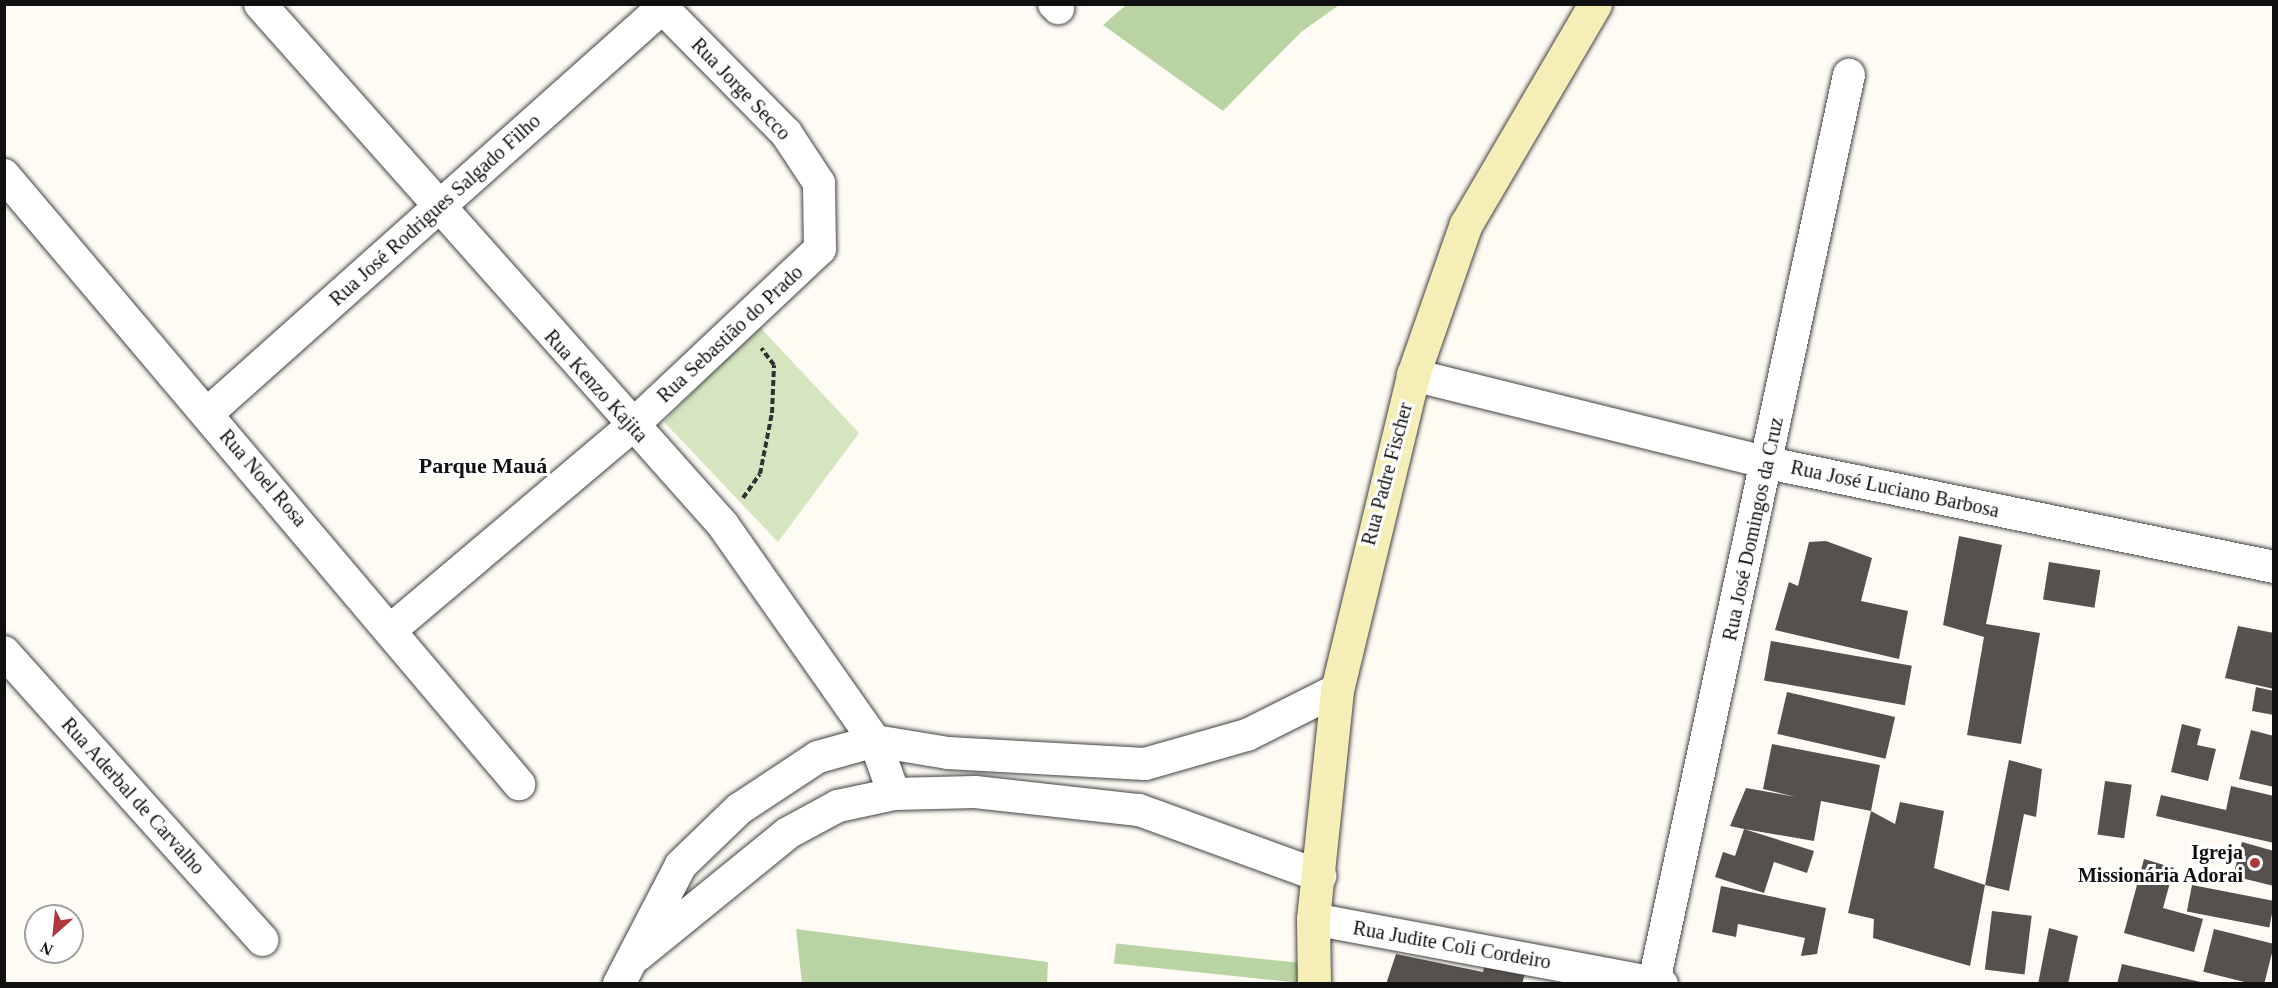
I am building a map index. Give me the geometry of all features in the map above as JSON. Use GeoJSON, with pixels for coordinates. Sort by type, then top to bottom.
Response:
{"type":"FeatureCollection","features":[{"type":"Feature","properties":{"kind":"main road","name":"Rua Padre Fischer"},"geometry":{"type":"LineString","coordinates":[[1314,984],[1313,919],[1320,876],[1337,690],[1413,375],[1466,224],[1595,4]]}},
{"type":"Feature","properties":{"kind":"street","name":"Rua Kenzo Kajita"},"geometry":{"type":"LineString","coordinates":[[260,4],[438,208],[723,525],[875,741],[894,794]]}},
{"type":"Feature","properties":{"kind":"street","name":"Rua José Rodrigues Salgado Filho"},"geometry":{"type":"LineString","coordinates":[[208,413],[660,6]]}},
{"type":"Feature","properties":{"kind":"street","name":"Rua Jorge Secco"},"geometry":{"type":"LineString","coordinates":[[660,6],[786,133],[819,183],[820,249]]}},
{"type":"Feature","properties":{"kind":"street","name":"Rua José Domingos da Cruz"},"geometry":{"type":"LineString","coordinates":[[1658,983],[1849,75]]}},
{"type":"Feature","properties":{"kind":"street","name":"Rua Noel Rosa"},"geometry":{"type":"LineString","coordinates":[[4,175],[393,628],[519,784]]}},
{"type":"Feature","properties":{"kind":"street","name":"Rua Sebastião do Prado"},"geometry":{"type":"LineString","coordinates":[[393,628],[632,426],[820,249]]}},
{"type":"Feature","properties":{"kind":"street","name":"Rua José Luciano Barbosa"},"geometry":{"type":"LineString","coordinates":[[1413,375],[1768,463],[2274,567]]}},
{"type":"Feature","properties":{"kind":"street","name":"Rua Aderbal de Carvalho"},"geometry":{"type":"LineString","coordinates":[[4,652],[262,940]]}},
{"type":"Feature","properties":{"kind":"street"},"geometry":{"type":"LineString","coordinates":[[622,974],[681,865],[739,809],[818,757],[875,741],[960,754],[1145,764],[1247,735],[1337,690]]}},
{"type":"Feature","properties":{"kind":"street"},"geometry":{"type":"LineString","coordinates":[[1139,810],[1145,764]]}},
{"type":"Feature","properties":{"kind":"street"},"geometry":{"type":"LineString","coordinates":[[622,974],[788,833],[838,806],[894,794],[975,792],[1139,810],[1320,876]]}},
{"type":"Feature","properties":{"kind":"street","name":"Rua Judite Coli Cordeiro"},"geometry":{"type":"LineString","coordinates":[[1313,919],[1658,983]]}},
{"type":"Feature","properties":{"kind":"path"},"geometry":{"type":"LineString","coordinates":[[723,525],[760,474],[772,413],[774,365],[741,322]]}},
{"type":"Feature","properties":{"kind":"green space"},"geometry":{"type":"Polygon","coordinates":[[[1126,5],[1339,5],[1301,32],[1223,111],[1103,25],[1126,5]]]}},
{"type":"Feature","properties":{"kind":"green space"},"geometry":{"type":"Polygon","coordinates":[[[758,325],[859,433],[778,542],[664,422],[758,325]]]}},
{"type":"Feature","properties":{"kind":"green space"},"geometry":{"type":"Polygon","coordinates":[[[796,929],[1048,962],[1047,983],[802,983],[796,929]]]}},
{"type":"Feature","properties":{"kind":"green space"},"geometry":{"type":"Polygon","coordinates":[[[1116,944],[1311,964],[1309,984],[1114,963],[1116,944]]]}},
{"type":"Feature","properties":{"kind":"building"},"geometry":{"type":"Polygon","coordinates":[[[1959,536],[2002,545],[1986,624],[2040,633],[2021,744],[1967,735],[1984,637],[1943,625],[1959,536]]]}},
{"type":"Feature","properties":{"kind":"building"},"geometry":{"type":"Polygon","coordinates":[[[1826,541],[1872,558],[1861,601],[1908,611],[1899,659],[1775,630],[1789,582],[1798,586],[1809,542],[1826,541]]]}},
{"type":"Feature","properties":{"kind":"building"},"geometry":{"type":"Polygon","coordinates":[[[2049,562],[2100,570],[2094,608],[2043,600],[2049,562]]]}},
{"type":"Feature","properties":{"kind":"building"},"geometry":{"type":"Polygon","coordinates":[[[2238,626],[2274,633],[2274,689],[2225,678],[2238,626]]]}},
{"type":"Feature","properties":{"kind":"building"},"geometry":{"type":"Polygon","coordinates":[[[1771,641],[1912,666],[1905,705],[1764,680],[1771,641]]]}},
{"type":"Feature","properties":{"kind":"building"},"geometry":{"type":"Polygon","coordinates":[[[2256,687],[2274,691],[2274,715],[2252,711],[2256,687]]]}},
{"type":"Feature","properties":{"kind":"building"},"geometry":{"type":"Polygon","coordinates":[[[1787,692],[1895,717],[1885,759],[1777,734],[1787,692]]]}},
{"type":"Feature","properties":{"kind":"building"},"geometry":{"type":"Polygon","coordinates":[[[2182,724],[2201,729],[2197,745],[2216,749],[2208,781],[2171,772],[2182,724]]]}},
{"type":"Feature","properties":{"kind":"building"},"geometry":{"type":"Polygon","coordinates":[[[2251,730],[2274,736],[2274,787],[2239,779],[2251,730]]]}},
{"type":"Feature","properties":{"kind":"building"},"geometry":{"type":"Polygon","coordinates":[[[1772,744],[1880,765],[1871,811],[1821,801],[1814,841],[1730,826],[1746,788],[1796,797],[1763,789],[1772,744]]]}},
{"type":"Feature","properties":{"kind":"building"},"geometry":{"type":"Polygon","coordinates":[[[2009,760],[2042,769],[2036,817],[2024,814],[2009,891],[1985,885],[2009,760]]]}},
{"type":"Feature","properties":{"kind":"building"},"geometry":{"type":"Polygon","coordinates":[[[2105,781],[2132,785],[2124,838],[2097,834],[2105,781]]]}},
{"type":"Feature","properties":{"kind":"building"},"geometry":{"type":"Polygon","coordinates":[[[2231,786],[2274,796],[2274,843],[2156,816],[2161,795],[2226,810],[2231,786]]]}},
{"type":"Feature","properties":{"kind":"building"},"geometry":{"type":"Polygon","coordinates":[[[1900,802],[1944,811],[1934,868],[1985,885],[1970,966],[1873,938],[1874,919],[1848,913],[1871,811],[1895,824],[1900,802]]]}},
{"type":"Feature","properties":{"kind":"building"},"geometry":{"type":"Polygon","coordinates":[[[1744,829],[1814,851],[1807,873],[1774,862],[1764,893],[1715,877],[1723,852],[1735,856],[1744,829]]]}},
{"type":"Feature","properties":{"kind":"building","name":"Igreja Missionária Adorai"},"geometry":{"type":"Polygon","coordinates":[[[2242,842],[2274,851],[2274,886],[2233,876],[2242,842]]]}},
{"type":"Feature","properties":{"kind":"building"},"geometry":{"type":"Polygon","coordinates":[[[2144,859],[2174,868],[2163,908],[2203,919],[2194,952],[2124,933],[2144,859]]]}},
{"type":"Feature","properties":{"kind":"building"},"geometry":{"type":"Polygon","coordinates":[[[2192,885],[2274,901],[2269,928],[2187,912],[2192,885]]]}},
{"type":"Feature","properties":{"kind":"building"},"geometry":{"type":"Polygon","coordinates":[[[1721,886],[1826,908],[1817,954],[1801,956],[1805,938],[1738,924],[1736,937],[1712,932],[1721,886]]]}},
{"type":"Feature","properties":{"kind":"building"},"geometry":{"type":"Polygon","coordinates":[[[1992,911],[2032,916],[2025,974],[1985,970],[1992,911]]]}},
{"type":"Feature","properties":{"kind":"building"},"geometry":{"type":"Polygon","coordinates":[[[2049,928],[2078,936],[2068,984],[2038,984],[2049,928]]]}},
{"type":"Feature","properties":{"kind":"building"},"geometry":{"type":"Polygon","coordinates":[[[2214,929],[2274,944],[2264,984],[2253,984],[2203,972],[2214,929]]]}},
{"type":"Feature","properties":{"kind":"building"},"geometry":{"type":"Polygon","coordinates":[[[1396,954],[1483,972],[1486,960],[1527,967],[1522,984],[1386,984],[1396,954]]]}},
{"type":"Feature","properties":{"kind":"building"},"geometry":{"type":"Polygon","coordinates":[[[2122,964],[2205,983],[2205,984],[2117,984],[2122,964]]]}},
{"type":"Feature","properties":{"kind":"place","name":"Igreja Missionária Adorai"},"geometry":{"type":"Point","coordinates":[2255,863]}},
{"type":"Feature","properties":{"kind":"district","name":"Parque Mauá"},"geometry":{"type":"Point","coordinates":[483,466]}}]}
